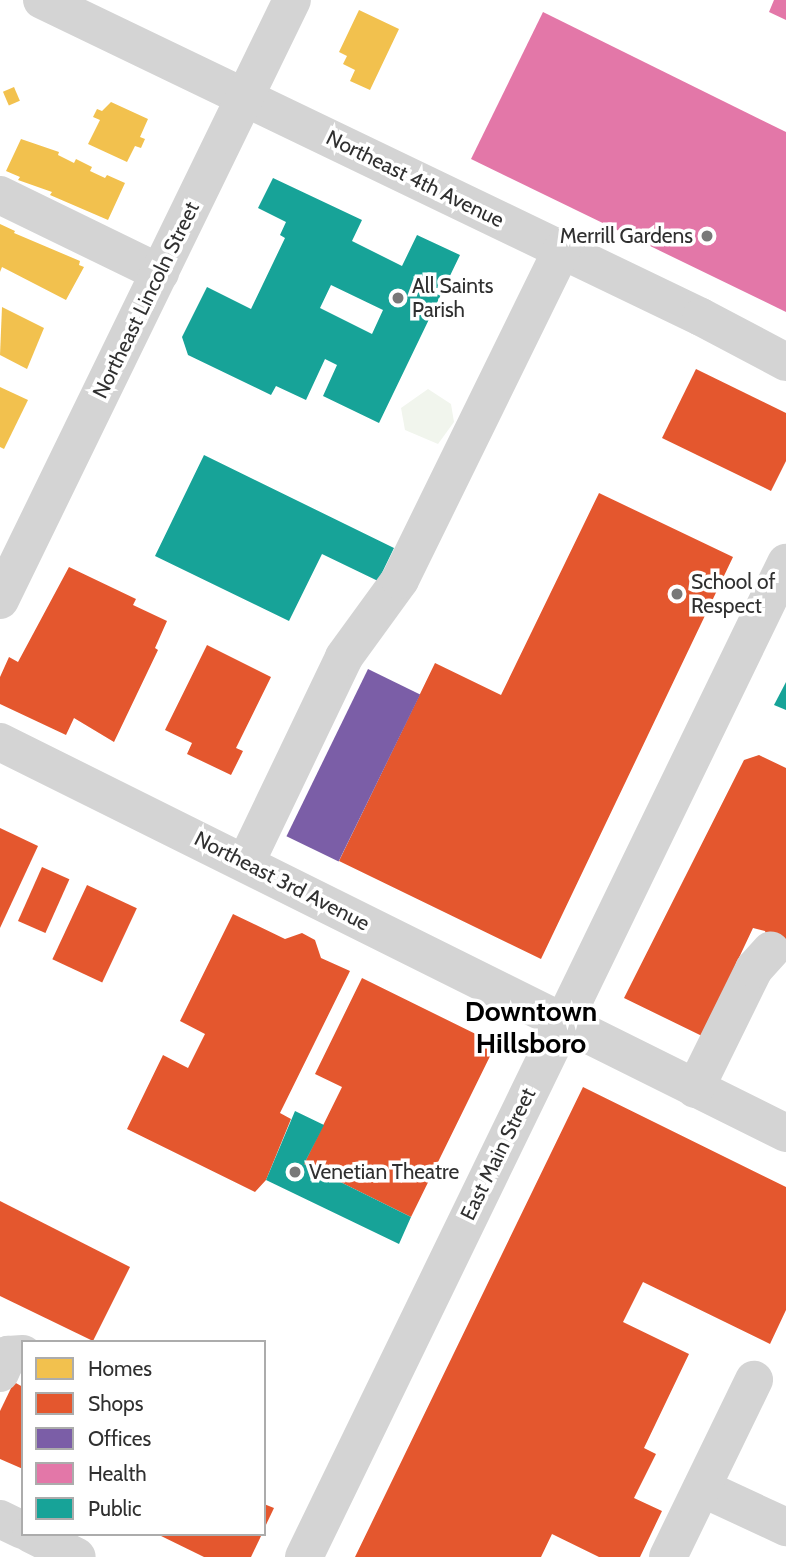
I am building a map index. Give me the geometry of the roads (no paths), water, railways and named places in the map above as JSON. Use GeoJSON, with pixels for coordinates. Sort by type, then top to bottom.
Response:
{"type":"FeatureCollection","features":[{"type":"Feature","properties":{"kind":"street","name":"Northeast 4th Avenue"},"geometry":{"type":"LineString","coordinates":[[41,0],[701,317],[786,362]]}},
{"type":"Feature","properties":{"kind":"street","name":"Northeast Lincoln Street"},"geometry":{"type":"LineString","coordinates":[[0,600],[292,0]]}},
{"type":"Feature","properties":{"kind":"street"},"geometry":{"type":"LineString","coordinates":[[0,195],[159,273]]}},
{"type":"Feature","properties":{"kind":"street"},"geometry":{"type":"LineString","coordinates":[[246,862],[344,657],[400,580],[562,250]]}},
{"type":"Feature","properties":{"kind":"street","name":"East Main Street"},"geometry":{"type":"LineString","coordinates":[[304,1557],[786,564]]}},
{"type":"Feature","properties":{"kind":"street","name":"Northeast 3rd Avenue"},"geometry":{"type":"LineString","coordinates":[[0,742],[246,862],[562,1024],[786,1133]]}},
{"type":"Feature","properties":{"kind":"street"},"geometry":{"type":"LineString","coordinates":[[695,1089],[754,969],[771,950]]}},
{"type":"Feature","properties":{"kind":"street"},"geometry":{"type":"LineString","coordinates":[[0,1373],[8,1355],[21,1354]]}},
{"type":"Feature","properties":{"kind":"street"},"geometry":{"type":"LineString","coordinates":[[668,1557],[754,1380]]}},
{"type":"Feature","properties":{"kind":"street"},"geometry":{"type":"LineString","coordinates":[[702,1488],[786,1527]]}},
{"type":"Feature","properties":{"kind":"street"},"geometry":{"type":"LineString","coordinates":[[0,1519],[21,1529]]}},
{"type":"Feature","properties":{"kind":"street"},"geometry":{"type":"LineString","coordinates":[[35,1536],[77,1557]]}},
{"type":"Feature","properties":{"kind":"place","name":"Merrill Gardens"},"geometry":{"type":"Point","coordinates":[707,236]}},
{"type":"Feature","properties":{"kind":"place","name":"All Saints Parish"},"geometry":{"type":"Point","coordinates":[398,298]}},
{"type":"Feature","properties":{"kind":"place","name":"School of Respect"},"geometry":{"type":"Point","coordinates":[677,594]}},
{"type":"Feature","properties":{"kind":"place","name":"Venetian Theatre"},"geometry":{"type":"Point","coordinates":[295,1172]}},
{"type":"Feature","properties":{"kind":"district","name":"Downtown Hillsboro"},"geometry":{"type":"Point","coordinates":[531,1027]}}]}
